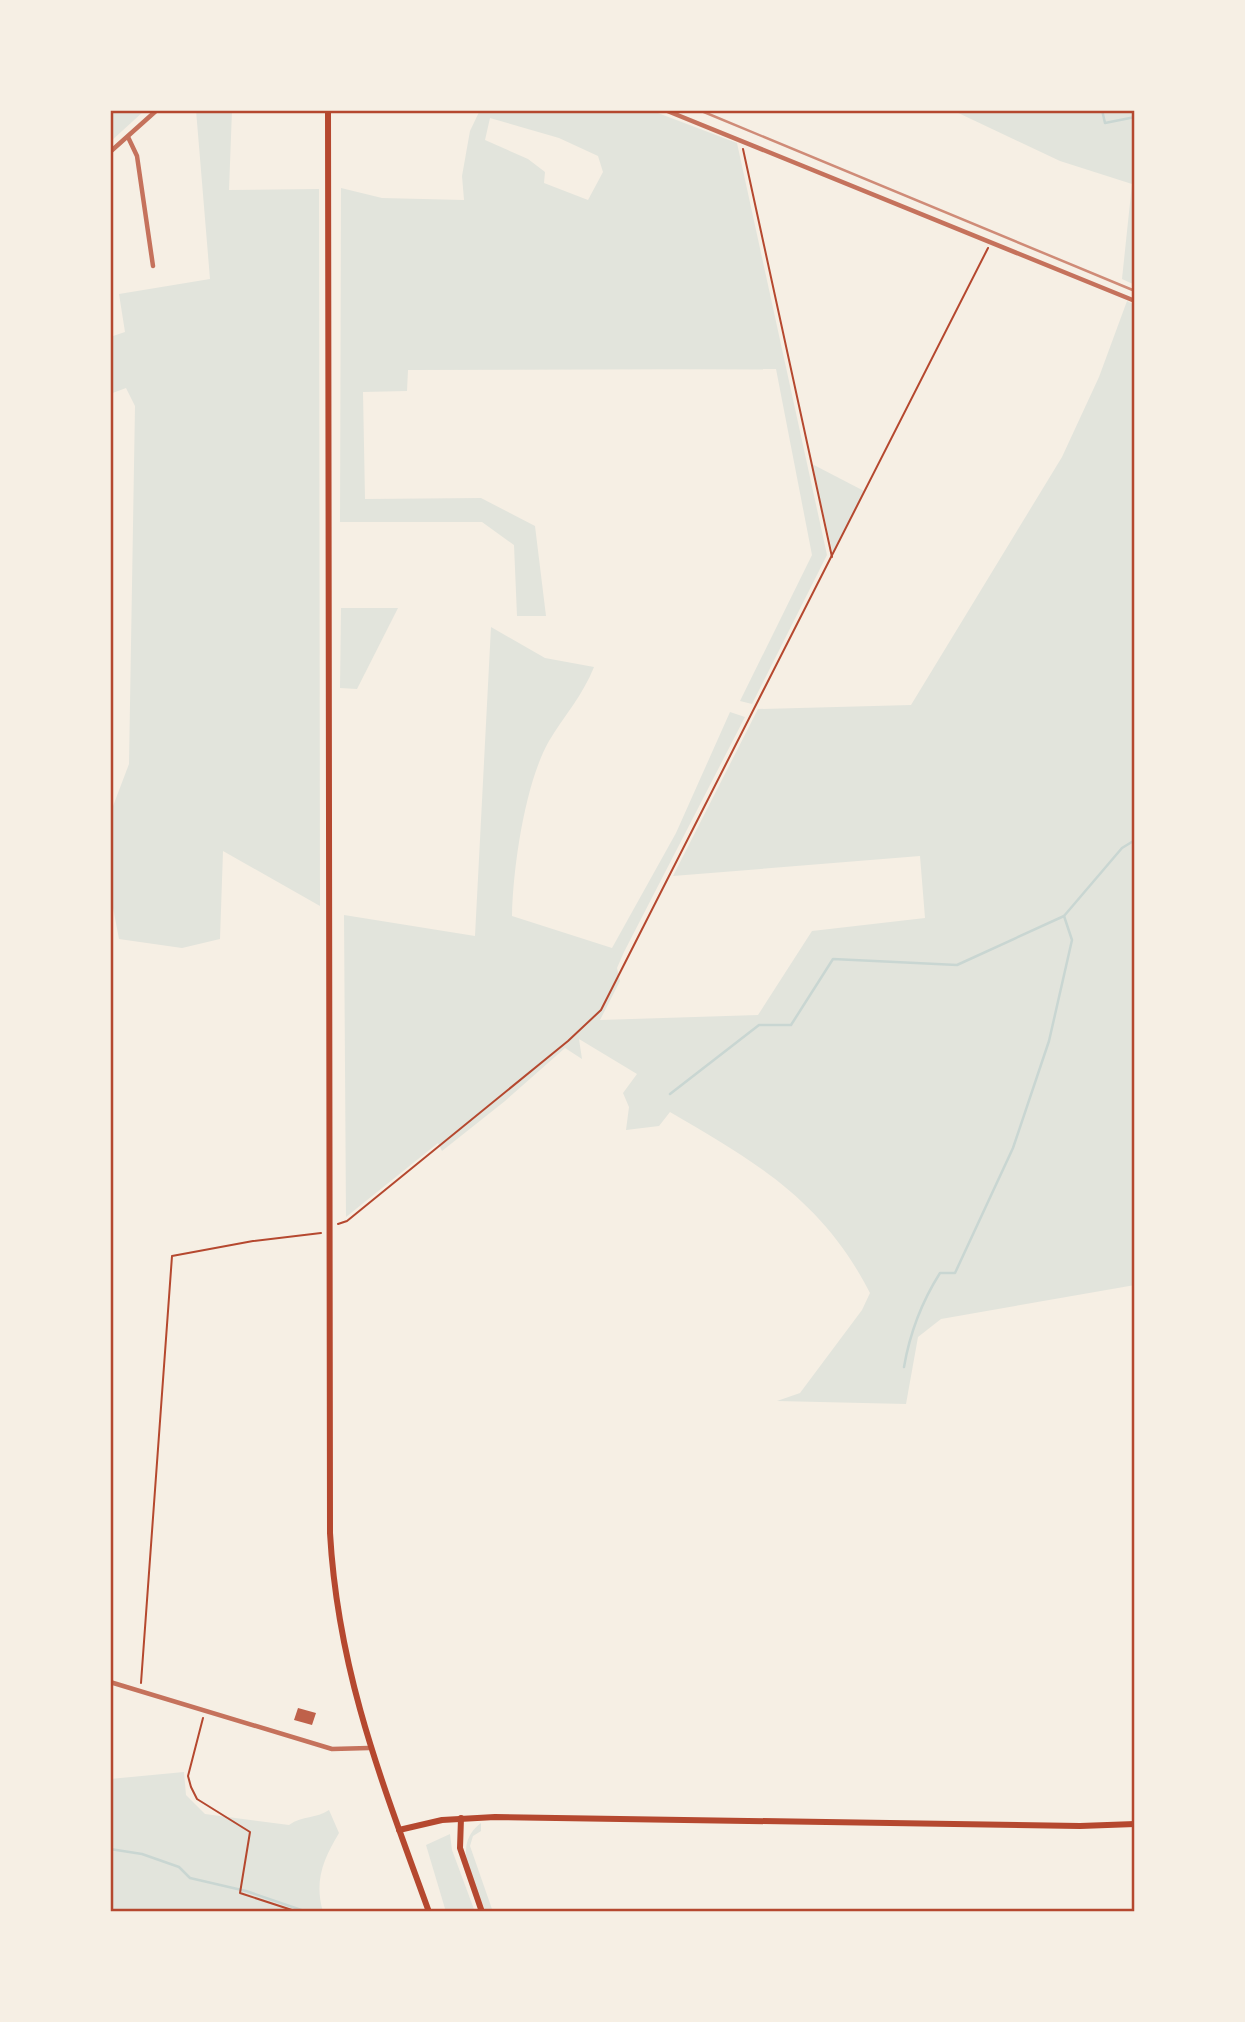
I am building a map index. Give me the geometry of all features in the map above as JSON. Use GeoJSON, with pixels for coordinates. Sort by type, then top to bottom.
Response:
{"type":"FeatureCollection","features":[{"type":"Feature","properties":{"kind":"main road"},"geometry":{"type":"LineString","coordinates":[[328,110],[328,1492],[332,1578],[342,1645],[369,1748],[429,1912]]}},
{"type":"Feature","properties":{"kind":"main road"},"geometry":{"type":"LineString","coordinates":[[399,1830],[461,1818],[1101,1826],[1135,1824]]}},
{"type":"Feature","properties":{"kind":"main road"},"geometry":{"type":"LineString","coordinates":[[461,1818],[460,1848],[482,1912]]}},
{"type":"Feature","properties":{"kind":"street"},"geometry":{"type":"LineString","coordinates":[[110,152],[157,110]]}},
{"type":"Feature","properties":{"kind":"street"},"geometry":{"type":"LineString","coordinates":[[665,110],[1135,301]]}},
{"type":"Feature","properties":{"kind":"street"},"geometry":{"type":"LineString","coordinates":[[128,136],[137,156],[153,266]]}},
{"type":"Feature","properties":{"kind":"street"},"geometry":{"type":"LineString","coordinates":[[110,1682],[332,1749],[369,1748]]}},
{"type":"Feature","properties":{"kind":"path"},"geometry":{"type":"LineString","coordinates":[[741,139],[832,558]]}},
{"type":"Feature","properties":{"kind":"path"},"geometry":{"type":"LineString","coordinates":[[140,1691],[172,1256],[329,1228],[347,1221],[568,1041],[601,1010],[991,241]]}},
{"type":"Feature","properties":{"kind":"path"},"geometry":{"type":"LineString","coordinates":[[205,1710],[188,1776],[197,1799],[250,1832],[241,1894],[298,1912]]}},
{"type":"Feature","properties":{"kind":"shaded area"},"geometry":{"type":"Polygon","coordinates":[[[110,110],[145,110],[110,142],[110,110]]]}},
{"type":"Feature","properties":{"kind":"shaded area"},"geometry":{"type":"Polygon","coordinates":[[[196,110],[232,110],[229,190],[319,189],[320,906],[223,851],[220,939],[182,948],[119,939],[110,892],[110,814],[129,764],[135,406],[126,388],[110,394],[110,337],[125,332],[119,294],[210,279],[196,110]]]}},
{"type":"Feature","properties":{"kind":"shaded area"},"geometry":{"type":"Polygon","coordinates":[[[480,110],[650,110],[737,143],[827,555],[752,704],[740,701],[812,555],[776,369],[408,370],[407,391],[363,392],[365,499],[481,498],[535,526],[546,616],[517,616],[514,545],[482,522],[340,522],[341,188],[382,198],[464,200],[462,176],[470,131],[480,110]],[[490,118],[485,140],[528,159],[545,172],[544,183],[588,200],[603,172],[598,156],[559,138],[490,118]]]}},
{"type":"Feature","properties":{"kind":"shaded area"},"geometry":{"type":"Polygon","coordinates":[[[952,110],[1135,110],[1135,285],[1122,279],[1132,184],[1060,161],[952,110]]]}},
{"type":"Feature","properties":{"kind":"shaded area"},"geometry":{"type":"Polygon","coordinates":[[[1127,301],[1135,305],[1135,1285],[941,1319],[918,1337],[906,1404],[777,1401],[800,1393],[862,1310],[870,1293],[831,1233],[809,1208],[731,1148],[670,1112],[659,1126],[626,1130],[629,1107],[623,1093],[637,1074],[579,1039],[582,1059],[565,1048],[505,1101],[442,1151],[438,1143],[346,1217],[344,915],[475,936],[491,627],[545,658],[594,667],[579,696],[549,741],[533,779],[518,850],[512,916],[612,948],[676,833],[730,712],[745,717],[624,952],[617,968],[620,981],[600,1020],[758,1015],[812,931],[925,918],[920,856],[673,876],[758,709],[911,705],[1062,457],[1099,377],[1127,301]]]}},
{"type":"Feature","properties":{"kind":"shaded area"},"geometry":{"type":"Polygon","coordinates":[[[812,464],[864,491],[833,554],[812,464]]]}},
{"type":"Feature","properties":{"kind":"shaded area"},"geometry":{"type":"Polygon","coordinates":[[[341,608],[398,608],[357,689],[340,688],[341,608]]]}},
{"type":"Feature","properties":{"kind":"shaded area"},"geometry":{"type":"Polygon","coordinates":[[[184,1772],[186,1795],[205,1814],[289,1825],[329,1810],[339,1833],[328,1852],[320,1880],[323,1912],[110,1912],[110,1779],[184,1772]]]}},
{"type":"Feature","properties":{"kind":"shaded area"},"geometry":{"type":"Polygon","coordinates":[[[481,1823],[481,1831],[473,1836],[470,1846],[493,1912],[486,1912],[471,1877],[466,1853],[472,1832],[481,1823]]]}},
{"type":"Feature","properties":{"kind":"shaded area"},"geometry":{"type":"Polygon","coordinates":[[[450,1834],[452,1850],[475,1912],[446,1912],[426,1845],[450,1834]]]}},
{"type":"Feature","properties":{"kind":"building"},"geometry":{"type":"Polygon","coordinates":[[[298,1708],[316,1713],[312,1725],[294,1720],[298,1708]]]}},
{"type":"Feature","properties":{"kind":"waterway"},"geometry":{"type":"LineString","coordinates":[[1102,110],[1105,123],[1135,117]]}},
{"type":"Feature","properties":{"kind":"waterway"},"geometry":{"type":"LineString","coordinates":[[670,1094],[759,1025],[791,1025],[833,959],[957,965],[1064,916],[1122,848],[1135,840]]}},
{"type":"Feature","properties":{"kind":"waterway"},"geometry":{"type":"LineString","coordinates":[[904,1367],[909,1342],[927,1295],[940,1273],[955,1273],[1013,1148],[1049,1041],[1072,940],[1064,916]]}},
{"type":"Feature","properties":{"kind":"waterway"},"geometry":{"type":"LineString","coordinates":[[110,1849],[142,1854],[179,1867],[190,1878],[246,1891],[307,1912]]}},
{"type":"Feature","properties":{"kind":"railway"},"geometry":{"type":"LineString","coordinates":[[699,110],[1135,291]]}}]}
